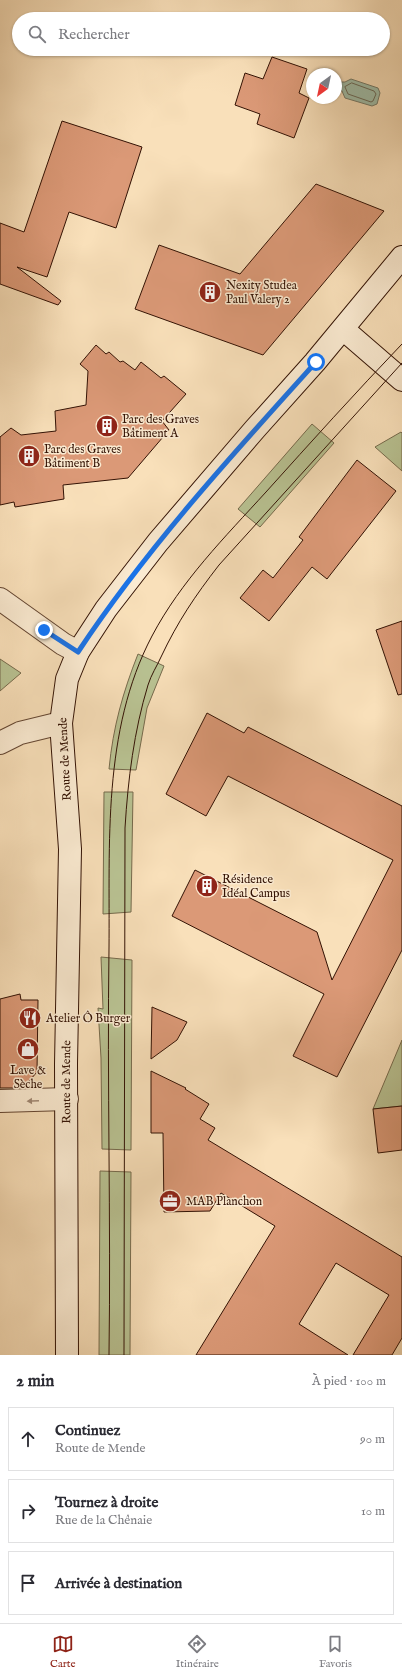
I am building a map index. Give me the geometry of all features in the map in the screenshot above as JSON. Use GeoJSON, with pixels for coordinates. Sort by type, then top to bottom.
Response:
{"type":"FeatureCollection","features":[{"type":"Feature","properties":{"kind":"main road","name":"Route de Mende"},"geometry":{"type":"LineString","coordinates":[[67,1355],[67,993],[70,848],[61,723],[67,679],[78,652],[106,609],[158,542],[343,329],[402,257]]}},
{"type":"Feature","properties":{"kind":"main road"},"geometry":{"type":"LineString","coordinates":[[343,329],[402,380]]}},
{"type":"Feature","properties":{"kind":"main road"},"geometry":{"type":"LineString","coordinates":[[0,599],[63,644],[78,652]]}},
{"type":"Feature","properties":{"kind":"main road"},"geometry":{"type":"LineString","coordinates":[[0,743],[20,733],[61,723]]}},
{"type":"Feature","properties":{"kind":"main road"},"geometry":{"type":"LineString","coordinates":[[0,1101],[67,1099]]}},
{"type":"Feature","properties":{"kind":"shaded area"},"geometry":{"type":"Polygon","coordinates":[[[312,424],[334,443],[260,527],[238,509],[312,424]]]}},
{"type":"Feature","properties":{"kind":"shaded area"},"geometry":{"type":"Polygon","coordinates":[[[401,432],[402,433],[402,471],[375,447],[401,432]]]}},
{"type":"Feature","properties":{"kind":"shaded area"},"geometry":{"type":"Polygon","coordinates":[[[138,654],[164,666],[147,708],[136,770],[109,769],[119,710],[138,654]]]}},
{"type":"Feature","properties":{"kind":"shaded area"},"geometry":{"type":"Polygon","coordinates":[[[0,659],[21,673],[0,691],[0,659]]]}},
{"type":"Feature","properties":{"kind":"shaded area"},"geometry":{"type":"Polygon","coordinates":[[[104,792],[133,792],[131,912],[103,914],[104,792]]]}},
{"type":"Feature","properties":{"kind":"shaded area"},"geometry":{"type":"Polygon","coordinates":[[[101,957],[132,960],[131,1150],[102,1149],[101,1058],[98,1008],[103,1009],[101,957]]]}},
{"type":"Feature","properties":{"kind":"shaded area"},"geometry":{"type":"Polygon","coordinates":[[[402,1040],[402,1106],[373,1109],[402,1040]]]}},
{"type":"Feature","properties":{"kind":"shaded area"},"geometry":{"type":"Polygon","coordinates":[[[100,1171],[131,1172],[130,1355],[99,1355],[100,1171]]]}},
{"type":"Feature","properties":{"kind":"water"},"geometry":{"type":"Polygon","coordinates":[[[351,79],[378,88],[380,93],[377,104],[372,106],[345,98],[342,91],[342,82],[351,79]]]}},
{"type":"Feature","properties":{"kind":"building"},"geometry":{"type":"Polygon","coordinates":[[[272,57],[306,69],[299,93],[306,96],[307,104],[294,138],[257,124],[260,114],[235,105],[245,73],[263,79],[272,57]]]}},
{"type":"Feature","properties":{"kind":"building"},"geometry":{"type":"Polygon","coordinates":[[[62,121],[142,147],[116,228],[69,212],[47,277],[17,267],[61,301],[58,305],[0,284],[0,223],[24,232],[62,121]]]}},
{"type":"Feature","properties":{"kind":"building"},"geometry":{"type":"Polygon","coordinates":[[[316,184],[384,211],[263,355],[135,309],[159,245],[240,274],[316,184]]]}},
{"type":"Feature","properties":{"kind":"building"},"geometry":{"type":"Polygon","coordinates":[[[96,345],[106,354],[109,352],[120,362],[123,361],[135,370],[141,362],[161,378],[164,376],[186,394],[162,421],[169,430],[128,478],[63,485],[64,499],[15,507],[14,502],[0,505],[0,437],[11,428],[21,435],[56,431],[55,411],[86,405],[88,371],[80,364],[96,345]]]}},
{"type":"Feature","properties":{"kind":"building"},"geometry":{"type":"Polygon","coordinates":[[[357,460],[396,491],[327,579],[312,567],[269,621],[240,598],[263,570],[273,578],[303,540],[299,537],[357,460]]]}},
{"type":"Feature","properties":{"kind":"building"},"geometry":{"type":"Polygon","coordinates":[[[402,621],[402,694],[398,695],[376,630],[402,621]]]}},
{"type":"Feature","properties":{"kind":"building","name":"Résidence Idéal Campus"},"geometry":{"type":"Polygon","coordinates":[[[207,713],[244,733],[248,727],[402,806],[402,950],[337,1077],[293,1056],[324,994],[172,916],[195,870],[317,932],[332,980],[393,860],[228,776],[206,816],[166,794],[207,713]]]}},
{"type":"Feature","properties":{"kind":"building"},"geometry":{"type":"Polygon","coordinates":[[[20,994],[21,1000],[38,1000],[37,1072],[23,1088],[0,1088],[0,999],[20,994]]]}},
{"type":"Feature","properties":{"kind":"building"},"geometry":{"type":"Polygon","coordinates":[[[152,1007],[187,1022],[177,1040],[151,1059],[152,1007]]]}},
{"type":"Feature","properties":{"kind":"building"},"geometry":{"type":"Polygon","coordinates":[[[151,1071],[186,1088],[185,1089],[209,1104],[200,1119],[215,1128],[208,1140],[402,1257],[402,1338],[392,1355],[353,1355],[389,1295],[336,1263],[299,1324],[348,1355],[196,1355],[275,1226],[221,1193],[210,1211],[164,1212],[163,1133],[151,1133],[151,1071]]]}},
{"type":"Feature","properties":{"kind":"building"},"geometry":{"type":"Polygon","coordinates":[[[402,1106],[402,1150],[378,1153],[373,1109],[402,1106]]]}},
{"type":"Feature","properties":{"kind":"tram line"},"geometry":{"type":"LineString","coordinates":[[109,1355],[109,869],[112,789],[124,710],[136,672],[152,636],[176,597],[190,578],[204,560],[402,344]]}},
{"type":"Feature","properties":{"kind":"tram line"},"geometry":{"type":"LineString","coordinates":[[124,1355],[125,828],[132,755],[143,702],[151,678],[174,632],[187,609],[210,576],[402,363]]}},
{"type":"Feature","properties":{"kind":"place","name":"Nexity Studea Paul Valery 2"},"geometry":{"type":"Point","coordinates":[210,292]}},
{"type":"Feature","properties":{"kind":"place","name":"Parc des Graves Bâtiment A"},"geometry":{"type":"Point","coordinates":[107,426]}},
{"type":"Feature","properties":{"kind":"place","name":"Parc des Graves Bâtiment B"},"geometry":{"type":"Point","coordinates":[29,456]}},
{"type":"Feature","properties":{"kind":"place","name":"Résidence Idéal Campus"},"geometry":{"type":"Point","coordinates":[207,886]}},
{"type":"Feature","properties":{"kind":"place","name":"Atelier Ô Burger"},"geometry":{"type":"Point","coordinates":[30,1018]}},
{"type":"Feature","properties":{"kind":"place","name":"Lave & Sèche"},"geometry":{"type":"Point","coordinates":[28,1049]}},
{"type":"Feature","properties":{"kind":"place","name":"MAB Planchon"},"geometry":{"type":"Point","coordinates":[170,1201]}},
{"type":"Feature","properties":{"kind":"route"},"geometry":{"type":"LineString","coordinates":[[44,630],[63,644],[78,652],[106,609],[158,542],[255,429],[316,362]]}}]}
